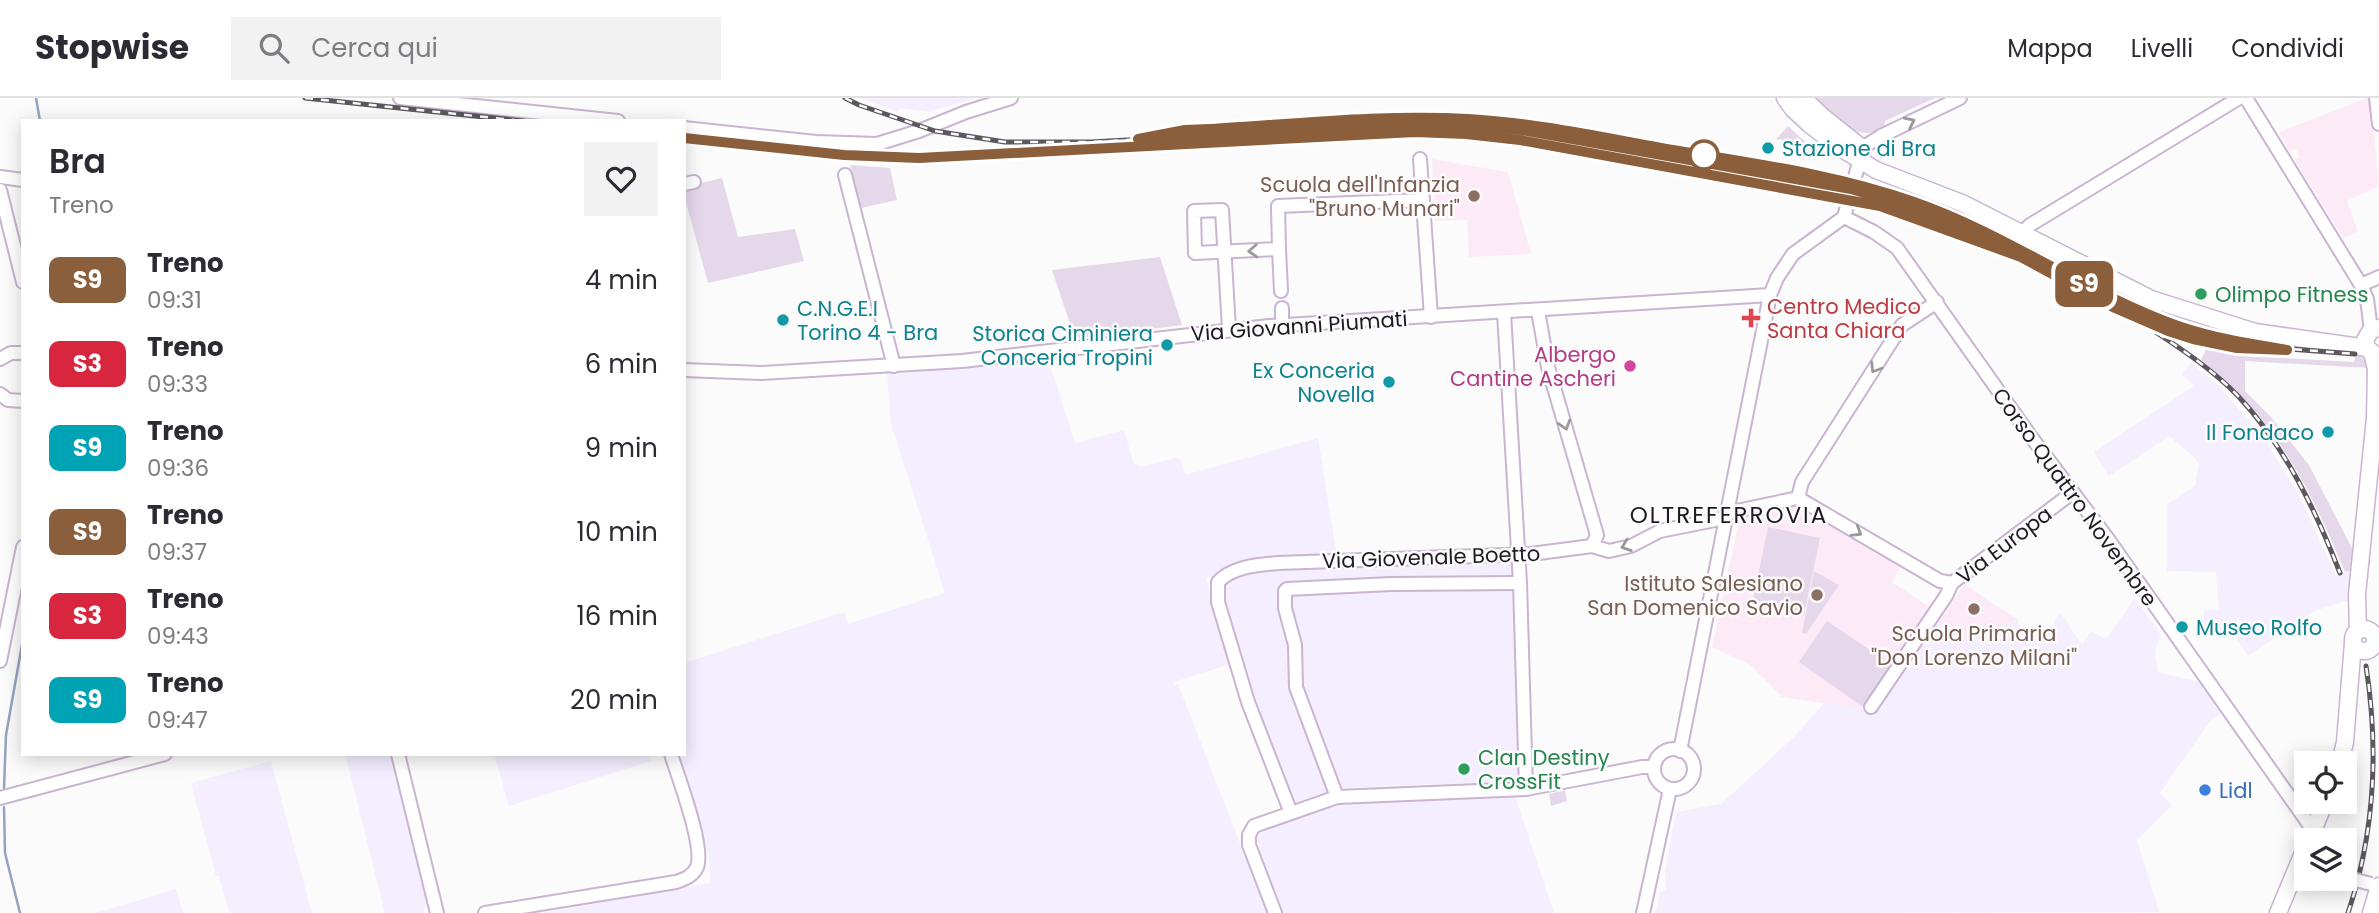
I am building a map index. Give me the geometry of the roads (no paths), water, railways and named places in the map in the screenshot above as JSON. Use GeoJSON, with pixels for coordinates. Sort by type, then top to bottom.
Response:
{"type":"FeatureCollection","features":[{"type":"Feature","properties":{"kind":"main road"},"geometry":{"type":"LineString","coordinates":[[1785,98],[1809,124],[1842,149],[1861,154]]}},
{"type":"Feature","properties":{"kind":"main road"},"geometry":{"type":"LineString","coordinates":[[1803,98],[1875,170],[1943,195],[2151,299],[2227,323],[2372,341],[2376,378],[2375,471],[2360,578],[2366,644],[2351,675],[2343,751]]}},
{"type":"Feature","properties":{"kind":"main road"},"geometry":{"type":"LineString","coordinates":[[2375,418],[2379,395]]}},
{"type":"Feature","properties":{"kind":"main road"},"geometry":{"type":"LineString","coordinates":[[2278,913],[2294,878]]}},
{"type":"Feature","properties":{"kind":"main road"},"geometry":{"type":"LineString","coordinates":[[2371,913],[2376,885]]}},
{"type":"Feature","properties":{"kind":"street"},"geometry":{"type":"LineString","coordinates":[[400,98],[599,119]]}},
{"type":"Feature","properties":{"kind":"street"},"geometry":{"type":"LineString","coordinates":[[686,128],[816,142],[877,144],[919,131],[966,111],[1012,98]]}},
{"type":"Feature","properties":{"kind":"street"},"geometry":{"type":"LineString","coordinates":[[1680,751],[1722,517],[1770,295],[1783,266],[1793,254],[1844,217],[1861,154],[1881,136],[1960,98]]}},
{"type":"Feature","properties":{"kind":"street"},"geometry":{"type":"LineString","coordinates":[[2021,234],[2030,225],[2239,98]]}},
{"type":"Feature","properties":{"kind":"street"},"geometry":{"type":"LineString","coordinates":[[2246,98],[2361,285],[2367,299],[2372,341]]}},
{"type":"Feature","properties":{"kind":"street"},"geometry":{"type":"LineString","coordinates":[[2376,98],[2379,124]]}},
{"type":"Feature","properties":{"kind":"street"},"geometry":{"type":"LineString","coordinates":[[1842,149],[1849,163],[1852,184]]}},
{"type":"Feature","properties":{"kind":"street"},"geometry":{"type":"LineString","coordinates":[[1420,159],[1431,317]]}},
{"type":"Feature","properties":{"kind":"street"},"geometry":{"type":"LineString","coordinates":[[845,175],[894,366]]}},
{"type":"Feature","properties":{"kind":"street"},"geometry":{"type":"LineString","coordinates":[[0,177],[21,180]]}},
{"type":"Feature","properties":{"kind":"street"},"geometry":{"type":"LineString","coordinates":[[0,190],[21,274]]}},
{"type":"Feature","properties":{"kind":"street"},"geometry":{"type":"LineString","coordinates":[[1281,290],[1278,206],[1423,200]]}},
{"type":"Feature","properties":{"kind":"street","name":"Corso Quattro Novembre"},"geometry":{"type":"LineString","coordinates":[[1844,217],[1890,241],[1937,302],[2072,493],[2108,539],[2305,828]]}},
{"type":"Feature","properties":{"kind":"street"},"geometry":{"type":"LineString","coordinates":[[1229,329],[1225,252],[1279,249]]}},
{"type":"Feature","properties":{"kind":"street"},"geometry":{"type":"LineString","coordinates":[[2361,285],[2379,277]]}},
{"type":"Feature","properties":{"kind":"street"},"geometry":{"type":"LineString","coordinates":[[2361,285],[2379,300]]}},
{"type":"Feature","properties":{"kind":"street","name":"Via Giovanni Piumati"},"geometry":{"type":"LineString","coordinates":[[686,368],[761,373],[894,366],[984,359],[1229,329],[1770,295]]}},
{"type":"Feature","properties":{"kind":"street"},"geometry":{"type":"LineString","coordinates":[[1937,302],[1902,325],[1802,482],[1798,498],[1940,581],[1952,583]]}},
{"type":"Feature","properties":{"kind":"street"},"geometry":{"type":"LineString","coordinates":[[1282,308],[1282,325]]}},
{"type":"Feature","properties":{"kind":"street"},"geometry":{"type":"LineString","coordinates":[[1538,311],[1548,367],[1597,535],[1592,546]]}},
{"type":"Feature","properties":{"kind":"street"},"geometry":{"type":"LineString","coordinates":[[1504,313],[1525,554],[1520,583],[1526,789]]}},
{"type":"Feature","properties":{"kind":"street"},"geometry":{"type":"LineString","coordinates":[[0,359],[11,353],[21,353]]}},
{"type":"Feature","properties":{"kind":"street"},"geometry":{"type":"LineString","coordinates":[[0,394],[8,400],[21,401]]}},
{"type":"Feature","properties":{"kind":"street","name":"Via Europa"},"geometry":{"type":"LineString","coordinates":[[1871,707],[1952,583],[2072,493]]}},
{"type":"Feature","properties":{"kind":"street","name":"Via Giovenale Boetto"},"geometry":{"type":"LineString","coordinates":[[1291,813],[1248,702],[1217,593],[1218,582],[1229,573],[1257,565],[1278,563],[1525,554],[1592,546],[1609,551],[1631,546],[1660,531],[1798,498]]}},
{"type":"Feature","properties":{"kind":"street"},"geometry":{"type":"LineString","coordinates":[[0,661],[21,557]]}},
{"type":"Feature","properties":{"kind":"street"},"geometry":{"type":"LineString","coordinates":[[1337,797],[1296,687],[1295,645],[1285,608],[1285,591],[1391,584],[1520,583]]}},
{"type":"Feature","properties":{"kind":"street"},"geometry":{"type":"LineString","coordinates":[[1665,751],[1680,751],[1692,761],[1693,773],[1691,779],[1682,787],[1670,789],[1659,783],[1654,766],[1665,751]]}},
{"type":"Feature","properties":{"kind":"street"},"geometry":{"type":"LineString","coordinates":[[0,798],[158,756]]}},
{"type":"Feature","properties":{"kind":"street"},"geometry":{"type":"LineString","coordinates":[[399,756],[438,913]]}},
{"type":"Feature","properties":{"kind":"street"},"geometry":{"type":"LineString","coordinates":[[485,913],[524,910],[688,878],[696,870],[699,851],[672,756]]}},
{"type":"Feature","properties":{"kind":"street"},"geometry":{"type":"LineString","coordinates":[[1275,913],[1249,845],[1249,835],[1254,826],[1337,797],[1526,789],[1642,766],[1654,766]]}},
{"type":"Feature","properties":{"kind":"street"},"geometry":{"type":"LineString","coordinates":[[1643,913],[1670,789]]}},
{"type":"Feature","properties":{"kind":"street"},"geometry":{"type":"LineString","coordinates":[[2357,880],[2376,885]]}},
{"type":"Feature","properties":{"kind":"waterway"},"geometry":{"type":"LineString","coordinates":[[36,98],[40,119]]}},
{"type":"Feature","properties":{"kind":"waterway"},"geometry":{"type":"LineString","coordinates":[[4,788],[6,735],[21,650]]}},
{"type":"Feature","properties":{"kind":"waterway"},"geometry":{"type":"LineString","coordinates":[[4,807],[5,853],[20,913]]}},
{"type":"Feature","properties":{"kind":"railway"},"geometry":{"type":"LineString","coordinates":[[305,98],[504,119]]}},
{"type":"Feature","properties":{"kind":"railway"},"geometry":{"type":"LineString","coordinates":[[845,98],[935,131],[1005,142],[1091,142],[1432,123],[1522,130],[1700,160],[1812,180],[1883,197],[1943,219],[2115,308],[2168,331],[2237,348],[2287,350]]}},
{"type":"Feature","properties":{"kind":"railway"},"geometry":{"type":"LineString","coordinates":[[1494,136],[1873,205]]}},
{"type":"Feature","properties":{"kind":"railway"},"geometry":{"type":"LineString","coordinates":[[686,138],[844,155],[919,158],[1051,152]]}},
{"type":"Feature","properties":{"kind":"railway"},"geometry":{"type":"LineString","coordinates":[[2157,333],[2220,379],[2255,415],[2298,480],[2340,573]]}},
{"type":"Feature","properties":{"kind":"railway"},"geometry":{"type":"LineString","coordinates":[[2278,348],[2355,354]]}},
{"type":"Feature","properties":{"kind":"railway"},"geometry":{"type":"LineString","coordinates":[[2348,913],[2364,852],[2372,791],[2372,729],[2366,666]]}},
{"type":"Feature","properties":{"kind":"train","name":"S9"},"geometry":{"type":"LineString","coordinates":[[686,138],[844,155],[919,158],[1415,132],[1493,136],[1880,206],[2021,257],[2115,308],[2168,331],[2237,348],[2287,350],[2224,339],[2177,326],[2133,308],[1948,214],[1885,192],[1813,175],[1522,124],[1467,119],[1414,118],[1185,130],[1138,139],[1411,123],[1472,124],[1522,130],[1851,189],[1883,197],[1943,219],[2002,248]]}},
{"type":"Feature","properties":{"kind":"place","name":"Stazione di Bra"},"geometry":{"type":"Point","coordinates":[1768,148]}},
{"type":"Feature","properties":{"kind":"place","name":"Scuola dell'Infanzia \"Bruno Munari\""},"geometry":{"type":"Point","coordinates":[1474,196]}},
{"type":"Feature","properties":{"kind":"place","name":"Olimpo Fitness"},"geometry":{"type":"Point","coordinates":[2201,294]}},
{"type":"Feature","properties":{"kind":"place","name":"Centro Medico Santa Chiara"},"geometry":{"type":"Point","coordinates":[1751,318]}},
{"type":"Feature","properties":{"kind":"place","name":"C.N.G.E.I Torino 4 - Bra"},"geometry":{"type":"Point","coordinates":[783,320]}},
{"type":"Feature","properties":{"kind":"place","name":"Storica Ciminiera Conceria Tropini"},"geometry":{"type":"Point","coordinates":[1167,345]}},
{"type":"Feature","properties":{"kind":"place","name":"Albergo Cantine Ascheri"},"geometry":{"type":"Point","coordinates":[1630,366]}},
{"type":"Feature","properties":{"kind":"place","name":"Ex Conceria Novella"},"geometry":{"type":"Point","coordinates":[1389,382]}},
{"type":"Feature","properties":{"kind":"place","name":"Il Fondaco"},"geometry":{"type":"Point","coordinates":[2328,432]}},
{"type":"Feature","properties":{"kind":"place","name":"Istituto Salesiano San Domenico Savio"},"geometry":{"type":"Point","coordinates":[1817,595]}},
{"type":"Feature","properties":{"kind":"place","name":"Scuola Primaria \"Don Lorenzo Milani\""},"geometry":{"type":"Point","coordinates":[1974,609]}},
{"type":"Feature","properties":{"kind":"place","name":"Museo Rolfo"},"geometry":{"type":"Point","coordinates":[2182,627]}},
{"type":"Feature","properties":{"kind":"place","name":"Clan Destiny CrossFit"},"geometry":{"type":"Point","coordinates":[1464,769]}},
{"type":"Feature","properties":{"kind":"place","name":"Lidl"},"geometry":{"type":"Point","coordinates":[2205,790]}},
{"type":"Feature","properties":{"kind":"district","name":"OLTREFERROVIA"},"geometry":{"type":"Point","coordinates":[1729,515]}}]}
